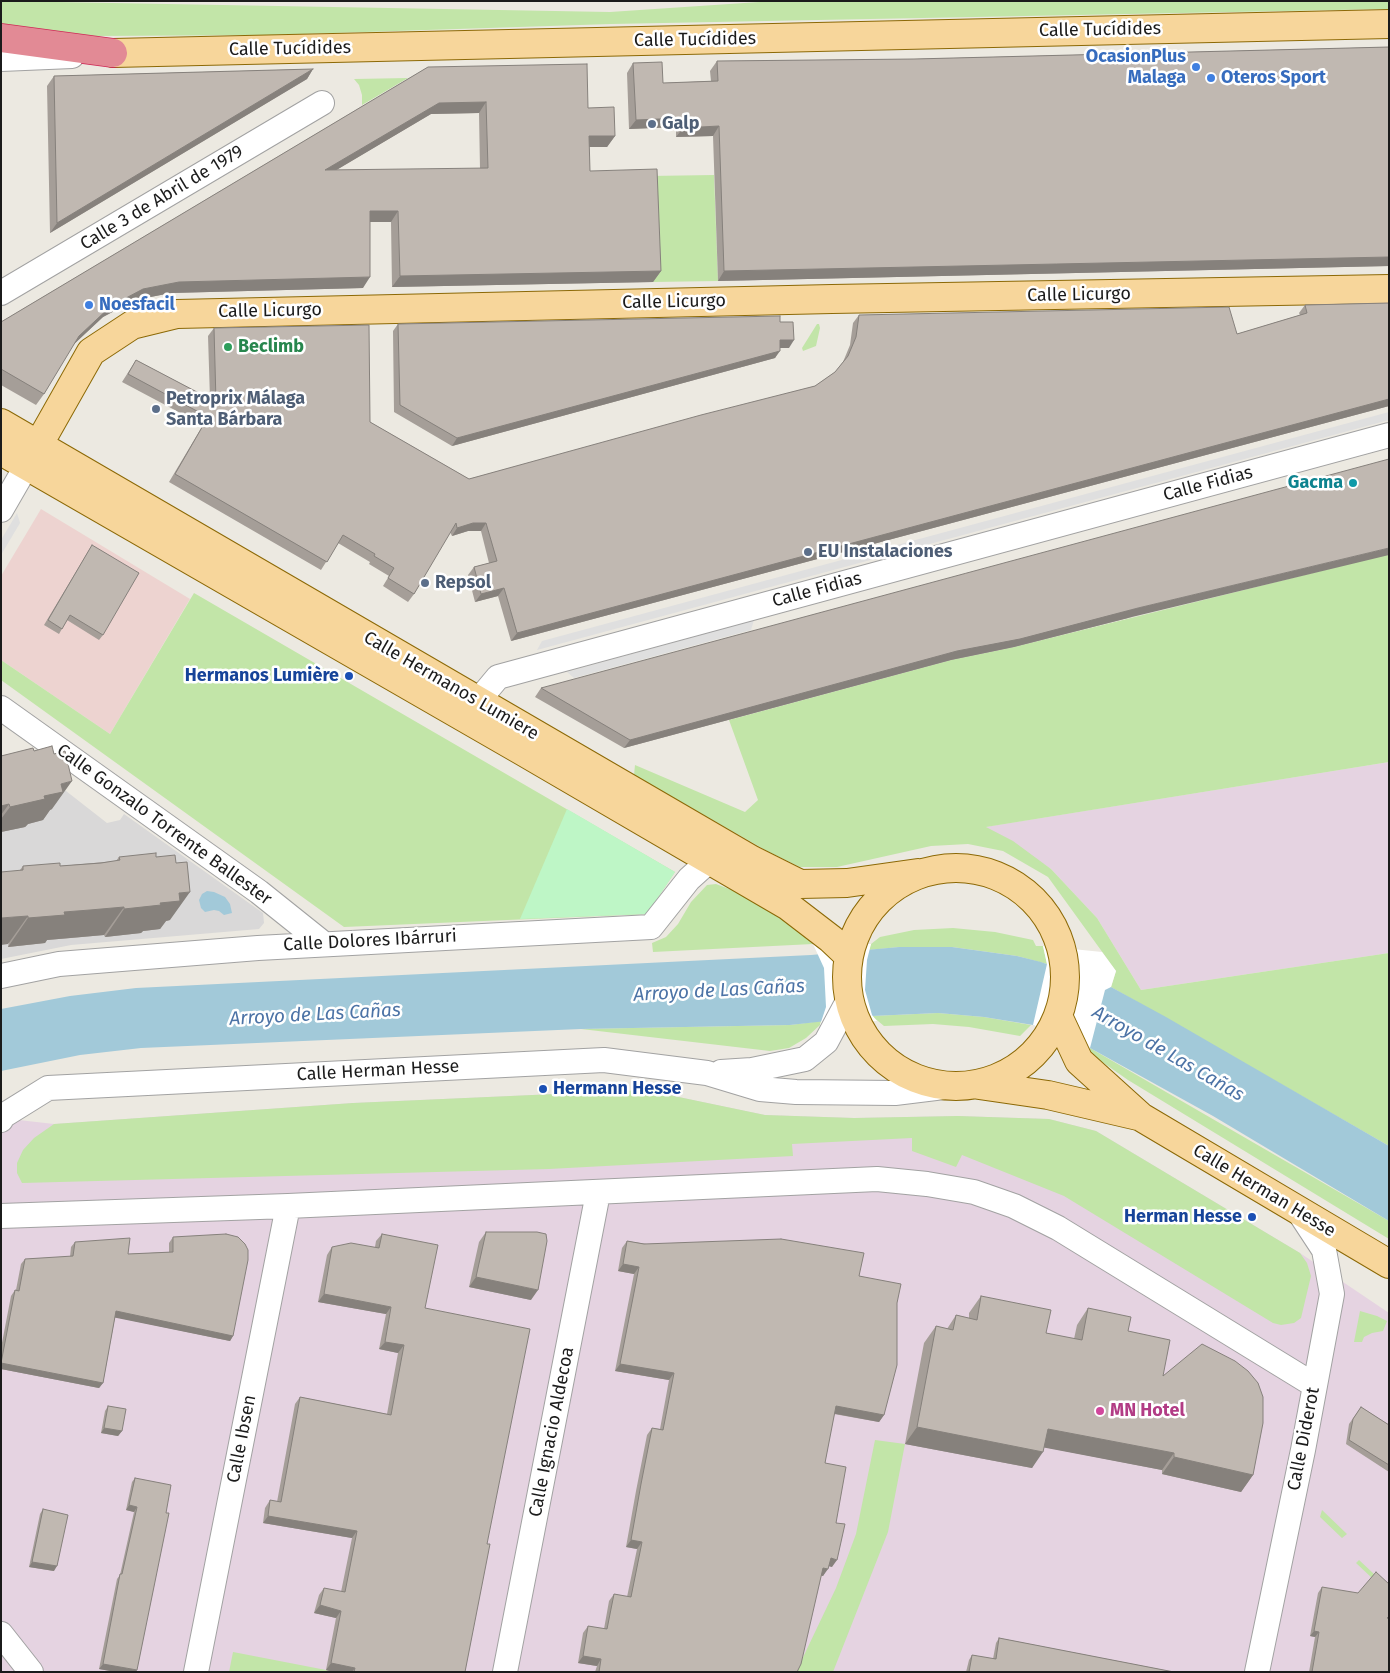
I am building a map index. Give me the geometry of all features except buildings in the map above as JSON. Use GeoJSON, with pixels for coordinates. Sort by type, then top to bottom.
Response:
{"type":"FeatureCollection","features":[{"type":"Feature","properties":{"kind":"highway"},"geometry":{"type":"LineString","coordinates":[[1,38],[113,54]]}},
{"type":"Feature","properties":{"kind":"main road","name":"Calle Tucídides"},"geometry":{"type":"LineString","coordinates":[[113,54],[1389,24]]}},
{"type":"Feature","properties":{"kind":"main road","name":"Calle Licurgo"},"geometry":{"type":"LineString","coordinates":[[32,456],[91,352],[132,325],[177,314],[1389,289]]}},
{"type":"Feature","properties":{"kind":"main road","name":"Calle Hermanos Lumiere"},"geometry":{"type":"LineString","coordinates":[[1,423],[32,456],[472,710],[800,884],[848,883],[918,873]]}},
{"type":"Feature","properties":{"kind":"main road","name":"Calle Hermanos Lumiere"},"geometry":{"type":"LineString","coordinates":[[1,450],[32,456]]}},
{"type":"Feature","properties":{"kind":"main road","name":"Calle Hermanos Lumiere"},"geometry":{"type":"LineString","coordinates":[[472,710],[710,860],[788,906],[845,948]]}},
{"type":"Feature","properties":{"kind":"main road"},"geometry":{"type":"LineString","coordinates":[[941,868],[969,868],[986,872],[1005,880],[1020,888],[1046,913],[1057,933],[1066,962],[1059,1029],[1025,1062],[1002,1077],[967,1085],[929,1083],[901,1073],[876,1053],[847,1016],[845,948],[870,906],[890,888],[918,873],[941,868]]}},
{"type":"Feature","properties":{"kind":"main road","name":"Calle Herman Hesse"},"geometry":{"type":"LineString","coordinates":[[1059,1029],[1079,1061],[1141,1117],[1389,1264]]}},
{"type":"Feature","properties":{"kind":"main road","name":"Calle Herman Hesse"},"geometry":{"type":"LineString","coordinates":[[967,1085],[1048,1095],[1141,1117]]}},
{"type":"Feature","properties":{"kind":"street","name":"Calle Tucídides"},"geometry":{"type":"LineString","coordinates":[[1,59],[113,54]]}},
{"type":"Feature","properties":{"kind":"street","name":"Calle 3 de Abril de 1979"},"geometry":{"type":"LineString","coordinates":[[1,293],[322,103]]}},
{"type":"Feature","properties":{"kind":"street","name":"Calle Fidias"},"geometry":{"type":"LineString","coordinates":[[472,710],[498,677],[1389,435]]}},
{"type":"Feature","properties":{"kind":"street"},"geometry":{"type":"LineString","coordinates":[[1,510],[32,456]]}},
{"type":"Feature","properties":{"kind":"street","name":"Calle Gonzalo Torrente Ballester"},"geometry":{"type":"LineString","coordinates":[[1,708],[259,892],[324,944]]}},
{"type":"Feature","properties":{"kind":"street","name":"Calle Dolores Ibárruri"},"geometry":{"type":"LineString","coordinates":[[1,976],[59,964],[324,944],[652,927],[690,879],[710,860]]}},
{"type":"Feature","properties":{"kind":"street","name":"Calle Herman Hesse"},"geometry":{"type":"LineString","coordinates":[[707,1073],[752,1070],[805,1059],[826,1042],[847,1016]]}},
{"type":"Feature","properties":{"kind":"street","name":"Calle Herman Hesse"},"geometry":{"type":"LineString","coordinates":[[1,1120],[2,1116],[48,1088],[604,1060],[707,1073],[760,1089],[796,1092],[895,1092],[967,1085]]}},
{"type":"Feature","properties":{"kind":"street"},"geometry":{"type":"LineString","coordinates":[[1,1216],[598,1193],[877,1179],[927,1184],[974,1192],[1014,1206],[1058,1228],[1314,1385]]}},
{"type":"Feature","properties":{"kind":"street","name":"Calle Ignacio Aldecoa"},"geometry":{"type":"LineString","coordinates":[[505,1672],[598,1193]]}},
{"type":"Feature","properties":{"kind":"street","name":"Calle Ibsen"},"geometry":{"type":"LineString","coordinates":[[196,1672],[288,1206]]}},
{"type":"Feature","properties":{"kind":"street","name":"Calle Diderot"},"geometry":{"type":"LineString","coordinates":[[1257,1672],[1303,1450],[1332,1294],[1324,1250],[1299,1212]]}},
{"type":"Feature","properties":{"kind":"street"},"geometry":{"type":"LineString","coordinates":[[1,1634],[31,1672]]}},
{"type":"Feature","properties":{"kind":"shaded area"},"geometry":{"type":"Polygon","coordinates":[[[1389,412],[1389,420],[537,650],[542,641],[1389,412]]]}},
{"type":"Feature","properties":{"kind":"shaded area"},"geometry":{"type":"Polygon","coordinates":[[[41,509],[190,599],[110,734],[1,660],[1,576],[41,509]]]}},
{"type":"Feature","properties":{"kind":"shaded area"},"geometry":{"type":"Polygon","coordinates":[[[17,513],[20,523],[1,555],[1,540],[17,513]]]}},
{"type":"Feature","properties":{"kind":"shaded area"},"geometry":{"type":"Polygon","coordinates":[[[754,620],[751,630],[574,678],[567,672],[754,620]]]}},
{"type":"Feature","properties":{"kind":"shaded area"},"geometry":{"type":"Polygon","coordinates":[[[1389,762],[1389,953],[1141,990],[1097,918],[1051,869],[985,827],[1389,762]]]}},
{"type":"Feature","properties":{"kind":"shaded area"},"geometry":{"type":"Polygon","coordinates":[[[34,766],[107,823],[120,820],[124,814],[263,913],[264,923],[259,929],[71,945],[1,959],[1,775],[34,766]]]}},
{"type":"Feature","properties":{"kind":"shaded area"},"geometry":{"type":"Polygon","coordinates":[[[645,1090],[765,1115],[854,1118],[958,1116],[1049,1119],[1096,1131],[1300,1253],[1389,1313],[1389,1672],[1,1672],[1,1118],[54,1124],[353,1103],[645,1090]]]}},
{"type":"Feature","properties":{"kind":"green space"},"geometry":{"type":"Polygon","coordinates":[[[1,1],[610,12],[774,1],[1389,1],[1389,9],[611,24],[273,35],[97,36],[1,33],[1,1]]]}},
{"type":"Feature","properties":{"kind":"green space"},"geometry":{"type":"Polygon","coordinates":[[[408,78],[362,105],[359,85],[354,79],[408,78]]]}},
{"type":"Feature","properties":{"kind":"green space"},"geometry":{"type":"Polygon","coordinates":[[[714,175],[718,281],[653,282],[649,176],[714,175]]]}},
{"type":"Feature","properties":{"kind":"green space"},"geometry":{"type":"Polygon","coordinates":[[[817,324],[819,324],[820,328],[816,346],[803,351],[802,348],[817,324]]]}},
{"type":"Feature","properties":{"kind":"green space"},"geometry":{"type":"Polygon","coordinates":[[[1389,554],[1389,762],[986,827],[1013,841],[1051,869],[1097,918],[1141,990],[1389,953],[1389,1146],[1111,987],[1116,971],[1048,877],[1003,851],[968,844],[931,846],[837,867],[800,867],[767,851],[634,775],[635,765],[745,812],[758,800],[729,720],[951,660],[1014,647],[1389,554]]]}},
{"type":"Feature","properties":{"kind":"green space"},"geometry":{"type":"Polygon","coordinates":[[[194,593],[675,872],[647,914],[344,927],[1,680],[1,660],[110,734],[194,593]]]}},
{"type":"Feature","properties":{"kind":"green space"},"geometry":{"type":"Polygon","coordinates":[[[567,809],[675,872],[647,914],[520,919],[567,809]]]}},
{"type":"Feature","properties":{"kind":"green space"},"geometry":{"type":"Polygon","coordinates":[[[716,884],[737,892],[793,926],[813,944],[653,952],[652,943],[666,937],[678,924],[691,902],[707,885],[716,884]]]}},
{"type":"Feature","properties":{"kind":"green space"},"geometry":{"type":"Polygon","coordinates":[[[953,928],[995,932],[1033,940],[1036,946],[1043,946],[1047,964],[1017,956],[952,947],[899,947],[869,950],[871,944],[880,937],[914,930],[953,928]]]}},
{"type":"Feature","properties":{"kind":"green space"},"geometry":{"type":"Polygon","coordinates":[[[938,1013],[984,1017],[1031,1025],[1020,1036],[969,1027],[933,1024],[884,1026],[872,1016],[938,1013]]]}},
{"type":"Feature","properties":{"kind":"green space"},"geometry":{"type":"Polygon","coordinates":[[[821,1021],[820,1025],[806,1038],[789,1048],[770,1051],[581,1029],[790,1025],[821,1021]]]}},
{"type":"Feature","properties":{"kind":"green space"},"geometry":{"type":"Polygon","coordinates":[[[1090,1048],[1389,1221],[1389,1239],[1128,1080],[1088,1052],[1090,1048]]]}},
{"type":"Feature","properties":{"kind":"green space"},"geometry":{"type":"Polygon","coordinates":[[[645,1090],[765,1115],[854,1118],[958,1116],[1049,1119],[1096,1131],[1300,1253],[1307,1263],[1311,1276],[1301,1318],[1294,1323],[1281,1325],[1273,1323],[1064,1196],[962,1155],[956,1167],[912,1151],[912,1138],[792,1144],[793,1156],[549,1169],[22,1183],[17,1173],[17,1163],[23,1150],[34,1138],[54,1124],[353,1103],[645,1090]]]}},
{"type":"Feature","properties":{"kind":"green space"},"geometry":{"type":"Polygon","coordinates":[[[1360,1311],[1387,1321],[1383,1331],[1364,1337],[1362,1342],[1354,1342],[1360,1311]]]}},
{"type":"Feature","properties":{"kind":"green space"},"geometry":{"type":"Polygon","coordinates":[[[875,1440],[905,1444],[888,1532],[833,1672],[796,1672],[836,1588],[856,1534],[875,1440]]]}},
{"type":"Feature","properties":{"kind":"green space"},"geometry":{"type":"Polygon","coordinates":[[[1322,1510],[1347,1534],[1342,1538],[1320,1517],[1322,1510]]]}},
{"type":"Feature","properties":{"kind":"green space"},"geometry":{"type":"Polygon","coordinates":[[[1359,1560],[1389,1588],[1372,1578],[1356,1563],[1359,1560]]]}},
{"type":"Feature","properties":{"kind":"green space"},"geometry":{"type":"Polygon","coordinates":[[[233,1652],[326,1670],[333,1672],[229,1672],[233,1652]]]}},
{"type":"Feature","properties":{"kind":"water"},"geometry":{"type":"Polygon","coordinates":[[[207,891],[225,897],[230,904],[232,913],[224,915],[214,910],[205,912],[201,908],[199,900],[202,894],[207,891]]]}},
{"type":"Feature","properties":{"kind":"water","name":"Arroyo de Las Cañas"},"geometry":{"type":"Polygon","coordinates":[[[899,947],[952,947],[1017,956],[1041,962],[1111,987],[1166,1017],[1389,1146],[1389,1221],[1213,1116],[1090,1048],[1033,1025],[984,1017],[938,1013],[872,1016],[790,1025],[581,1029],[141,1048],[80,1055],[1,1071],[1,1009],[70,996],[136,988],[811,955],[899,947]]]}},
{"type":"Feature","properties":{"kind":"pier"},"geometry":{"type":"Polygon","coordinates":[[[813,944],[871,944],[867,960],[865,990],[872,1015],[877,1021],[820,1025],[826,1007],[824,968],[813,944]]]}},
{"type":"Feature","properties":{"kind":"pier"},"geometry":{"type":"Polygon","coordinates":[[[1043,946],[1102,952],[1116,971],[1111,987],[1105,990],[1090,1048],[1033,1025],[1047,964],[1043,946]]]}},
{"type":"Feature","properties":{"kind":"place","name":"OcasionPlus Malaga"},"geometry":{"type":"Point","coordinates":[1196,67]}},
{"type":"Feature","properties":{"kind":"place","name":"Oteros Sport"},"geometry":{"type":"Point","coordinates":[1211,78]}},
{"type":"Feature","properties":{"kind":"place","name":"Galp"},"geometry":{"type":"Point","coordinates":[652,124]}},
{"type":"Feature","properties":{"kind":"place","name":"Noesfacil"},"geometry":{"type":"Point","coordinates":[89,305]}},
{"type":"Feature","properties":{"kind":"place","name":"Beclimb"},"geometry":{"type":"Point","coordinates":[228,347]}},
{"type":"Feature","properties":{"kind":"place","name":"Petroprix Málaga Santa Bárbara"},"geometry":{"type":"Point","coordinates":[156,409]}},
{"type":"Feature","properties":{"kind":"place","name":"Gacma"},"geometry":{"type":"Point","coordinates":[1353,483]}},
{"type":"Feature","properties":{"kind":"place","name":"EU Instalaciones"},"geometry":{"type":"Point","coordinates":[808,552]}},
{"type":"Feature","properties":{"kind":"place","name":"Repsol"},"geometry":{"type":"Point","coordinates":[425,583]}},
{"type":"Feature","properties":{"kind":"place","name":"Hermanos Lumière"},"geometry":{"type":"Point","coordinates":[349,676]}},
{"type":"Feature","properties":{"kind":"place","name":"Hermann Hesse"},"geometry":{"type":"Point","coordinates":[543,1089]}},
{"type":"Feature","properties":{"kind":"place","name":"Herman Hesse"},"geometry":{"type":"Point","coordinates":[1252,1217]}},
{"type":"Feature","properties":{"kind":"place","name":"MN Hotel"},"geometry":{"type":"Point","coordinates":[1100,1411]}}]}
